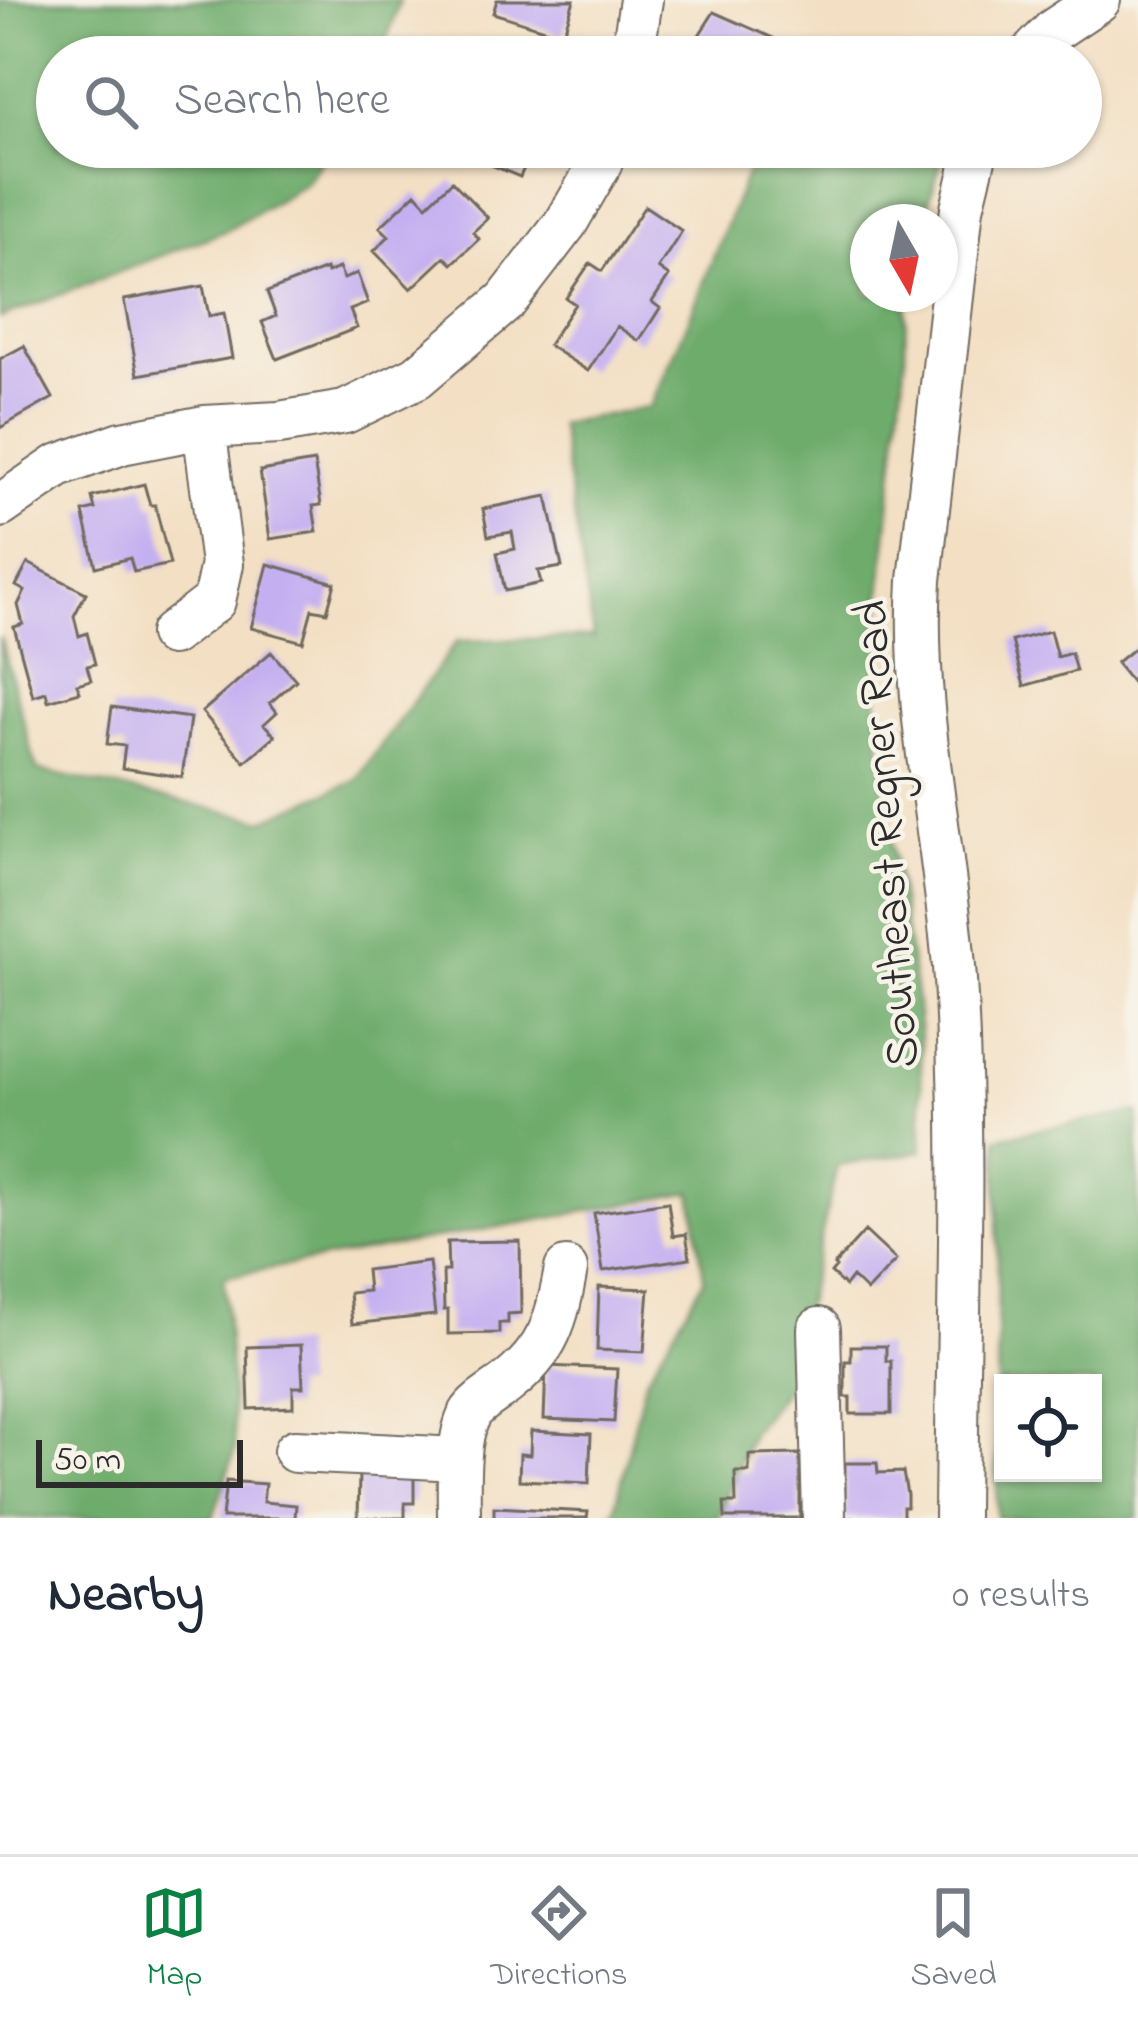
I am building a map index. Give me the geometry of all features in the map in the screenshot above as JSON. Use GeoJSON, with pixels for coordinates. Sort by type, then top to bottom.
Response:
{"type":"FeatureCollection","features":[{"type":"Feature","properties":{"kind":"street"},"geometry":{"type":"LineString","coordinates":[[635,36],[641,0]]}},
{"type":"Feature","properties":{"kind":"street"},"geometry":{"type":"LineString","coordinates":[[1048,36],[1099,0]]}},
{"type":"Feature","properties":{"kind":"street"},"geometry":{"type":"LineString","coordinates":[[0,506],[58,466],[122,443],[204,427],[279,423],[345,412],[417,377],[506,301],[566,223],[598,168]]}},
{"type":"Feature","properties":{"kind":"street","name":"Southeast Regner Road"},"geometry":{"type":"LineString","coordinates":[[956,1518],[959,1082],[955,978],[922,722],[917,624],[962,208],[972,168]]}},
{"type":"Feature","properties":{"kind":"street"},"geometry":{"type":"LineString","coordinates":[[171,634],[214,601],[222,564],[204,427]]}},
{"type":"Feature","properties":{"kind":"street"},"geometry":{"type":"LineString","coordinates":[[459,1518],[459,1459],[470,1412],[543,1348],[557,1317],[566,1269]]}},
{"type":"Feature","properties":{"kind":"street"},"geometry":{"type":"LineString","coordinates":[[819,1329],[824,1518]]}},
{"type":"Feature","properties":{"kind":"street"},"geometry":{"type":"LineString","coordinates":[[295,1450],[459,1459]]}},
{"type":"Feature","properties":{"kind":"green space"},"geometry":{"type":"Polygon","coordinates":[[[0,0],[400,0],[388,36],[36,36],[36,168],[316,168],[305,184],[228,230],[0,318],[0,0]]]}},
{"type":"Feature","properties":{"kind":"green space"},"geometry":{"type":"Polygon","coordinates":[[[749,168],[939,168],[928,204],[850,204],[850,312],[906,312],[905,363],[881,594],[877,700],[885,802],[916,995],[922,1151],[837,1166],[805,1307],[802,1366],[751,1434],[718,1518],[613,1518],[645,1380],[704,1279],[692,1192],[224,1277],[235,1450],[213,1518],[0,1518],[0,637],[37,770],[264,820],[356,780],[457,641],[594,637],[559,424],[650,407],[749,168]]]}},
{"type":"Feature","properties":{"kind":"green space"},"geometry":{"type":"Polygon","coordinates":[[[1138,1112],[1138,1518],[997,1518],[997,1482],[1102,1482],[1102,1374],[997,1374],[998,1137],[1138,1112]]]}},
{"type":"Feature","properties":{"kind":"building"},"geometry":{"type":"Polygon","coordinates":[[[497,0],[574,0],[563,35],[493,13],[497,0]]]}},
{"type":"Feature","properties":{"kind":"building"},"geometry":{"type":"Polygon","coordinates":[[[714,12],[768,36],[699,36],[714,12]]]}},
{"type":"Feature","properties":{"kind":"building"},"geometry":{"type":"Polygon","coordinates":[[[498,168],[524,168],[520,177],[498,168]]]}},
{"type":"Feature","properties":{"kind":"building"},"geometry":{"type":"Polygon","coordinates":[[[452,181],[488,218],[473,232],[479,239],[452,264],[445,257],[411,289],[374,251],[389,236],[380,227],[416,193],[427,205],[452,181]]]}},
{"type":"Feature","properties":{"kind":"building"},"geometry":{"type":"Polygon","coordinates":[[[645,206],[682,231],[658,268],[669,276],[652,302],[660,308],[639,341],[617,326],[588,371],[548,345],[575,304],[566,298],[590,263],[602,271],[645,206]]]}},
{"type":"Feature","properties":{"kind":"building"},"geometry":{"type":"Polygon","coordinates":[[[339,268],[344,279],[357,273],[368,303],[350,310],[357,328],[277,359],[262,322],[276,316],[267,292],[339,268]]]}},
{"type":"Feature","properties":{"kind":"building"},"geometry":{"type":"Polygon","coordinates":[[[203,286],[209,316],[224,313],[232,358],[138,375],[124,300],[203,286]]]}},
{"type":"Feature","properties":{"kind":"building"},"geometry":{"type":"Polygon","coordinates":[[[24,346],[53,398],[0,428],[0,359],[24,346]]]}},
{"type":"Feature","properties":{"kind":"building"},"geometry":{"type":"Polygon","coordinates":[[[314,462],[321,505],[313,506],[317,532],[270,539],[260,471],[314,462]]]}},
{"type":"Feature","properties":{"kind":"building"},"geometry":{"type":"Polygon","coordinates":[[[144,484],[150,505],[155,505],[170,564],[134,572],[130,558],[96,567],[83,512],[95,509],[92,497],[144,484]]]}},
{"type":"Feature","properties":{"kind":"building"},"geometry":{"type":"Polygon","coordinates":[[[547,496],[562,567],[538,571],[541,583],[505,591],[497,553],[515,549],[512,532],[488,536],[483,509],[547,496]]]}},
{"type":"Feature","properties":{"kind":"building"},"geometry":{"type":"Polygon","coordinates":[[[28,563],[86,593],[74,616],[79,636],[87,633],[95,664],[87,666],[91,680],[77,684],[80,692],[48,701],[46,692],[33,696],[14,627],[23,624],[18,605],[25,591],[16,586],[28,563]]]}},
{"type":"Feature","properties":{"kind":"building"},"geometry":{"type":"Polygon","coordinates":[[[268,564],[335,583],[327,612],[312,609],[303,642],[251,628],[268,564]]]}},
{"type":"Feature","properties":{"kind":"building"},"geometry":{"type":"Polygon","coordinates":[[[1050,631],[1057,657],[1071,653],[1076,671],[1024,686],[1012,641],[1050,631]]]}},
{"type":"Feature","properties":{"kind":"building"},"geometry":{"type":"Polygon","coordinates":[[[1138,645],[1138,690],[1116,663],[1138,645]]]}},
{"type":"Feature","properties":{"kind":"building"},"geometry":{"type":"Polygon","coordinates":[[[271,652],[296,680],[270,703],[277,712],[264,724],[275,736],[245,762],[202,712],[271,652]]]}},
{"type":"Feature","properties":{"kind":"building"},"geometry":{"type":"Polygon","coordinates":[[[112,707],[190,718],[182,777],[122,768],[125,746],[107,744],[112,707]]]}},
{"type":"Feature","properties":{"kind":"building"},"geometry":{"type":"Polygon","coordinates":[[[668,1202],[673,1236],[686,1234],[690,1258],[603,1271],[594,1213],[668,1202]]]}},
{"type":"Feature","properties":{"kind":"building"},"geometry":{"type":"Polygon","coordinates":[[[865,1231],[896,1260],[867,1291],[852,1277],[845,1286],[831,1273],[865,1231]]]}},
{"type":"Feature","properties":{"kind":"building"},"geometry":{"type":"Polygon","coordinates":[[[520,1241],[521,1313],[508,1314],[508,1323],[499,1323],[499,1333],[448,1334],[443,1271],[448,1271],[447,1242],[520,1241]]]}},
{"type":"Feature","properties":{"kind":"building"},"geometry":{"type":"Polygon","coordinates":[[[429,1262],[435,1315],[352,1324],[349,1293],[368,1291],[366,1270],[429,1262]]]}},
{"type":"Feature","properties":{"kind":"building"},"geometry":{"type":"Polygon","coordinates":[[[599,1287],[649,1289],[644,1352],[597,1350],[599,1287]]]}},
{"type":"Feature","properties":{"kind":"building"},"geometry":{"type":"Polygon","coordinates":[[[301,1345],[303,1387],[293,1387],[293,1407],[249,1409],[247,1347],[301,1345]]]}},
{"type":"Feature","properties":{"kind":"building"},"geometry":{"type":"Polygon","coordinates":[[[851,1346],[886,1346],[886,1361],[891,1361],[891,1414],[850,1414],[845,1361],[851,1361],[851,1346]]]}},
{"type":"Feature","properties":{"kind":"building"},"geometry":{"type":"Polygon","coordinates":[[[546,1366],[617,1369],[614,1422],[544,1419],[546,1366]]]}},
{"type":"Feature","properties":{"kind":"building"},"geometry":{"type":"Polygon","coordinates":[[[531,1431],[591,1434],[589,1483],[519,1480],[520,1454],[530,1455],[531,1431]]]}},
{"type":"Feature","properties":{"kind":"building"},"geometry":{"type":"Polygon","coordinates":[[[800,1454],[800,1518],[725,1518],[724,1503],[736,1503],[735,1472],[749,1472],[749,1455],[800,1454]]]}},
{"type":"Feature","properties":{"kind":"building"},"geometry":{"type":"Polygon","coordinates":[[[845,1463],[877,1463],[878,1473],[903,1472],[907,1507],[903,1507],[903,1518],[845,1518],[845,1463]]]}},
{"type":"Feature","properties":{"kind":"building"},"geometry":{"type":"Polygon","coordinates":[[[359,1474],[414,1474],[414,1503],[405,1503],[405,1518],[358,1518],[359,1474]]]}},
{"type":"Feature","properties":{"kind":"building"},"geometry":{"type":"Polygon","coordinates":[[[226,1481],[265,1484],[263,1502],[296,1505],[295,1518],[222,1518],[226,1481]]]}},
{"type":"Feature","properties":{"kind":"building"},"geometry":{"type":"Polygon","coordinates":[[[494,1507],[588,1512],[587,1518],[494,1518],[494,1507]]]}}]}
